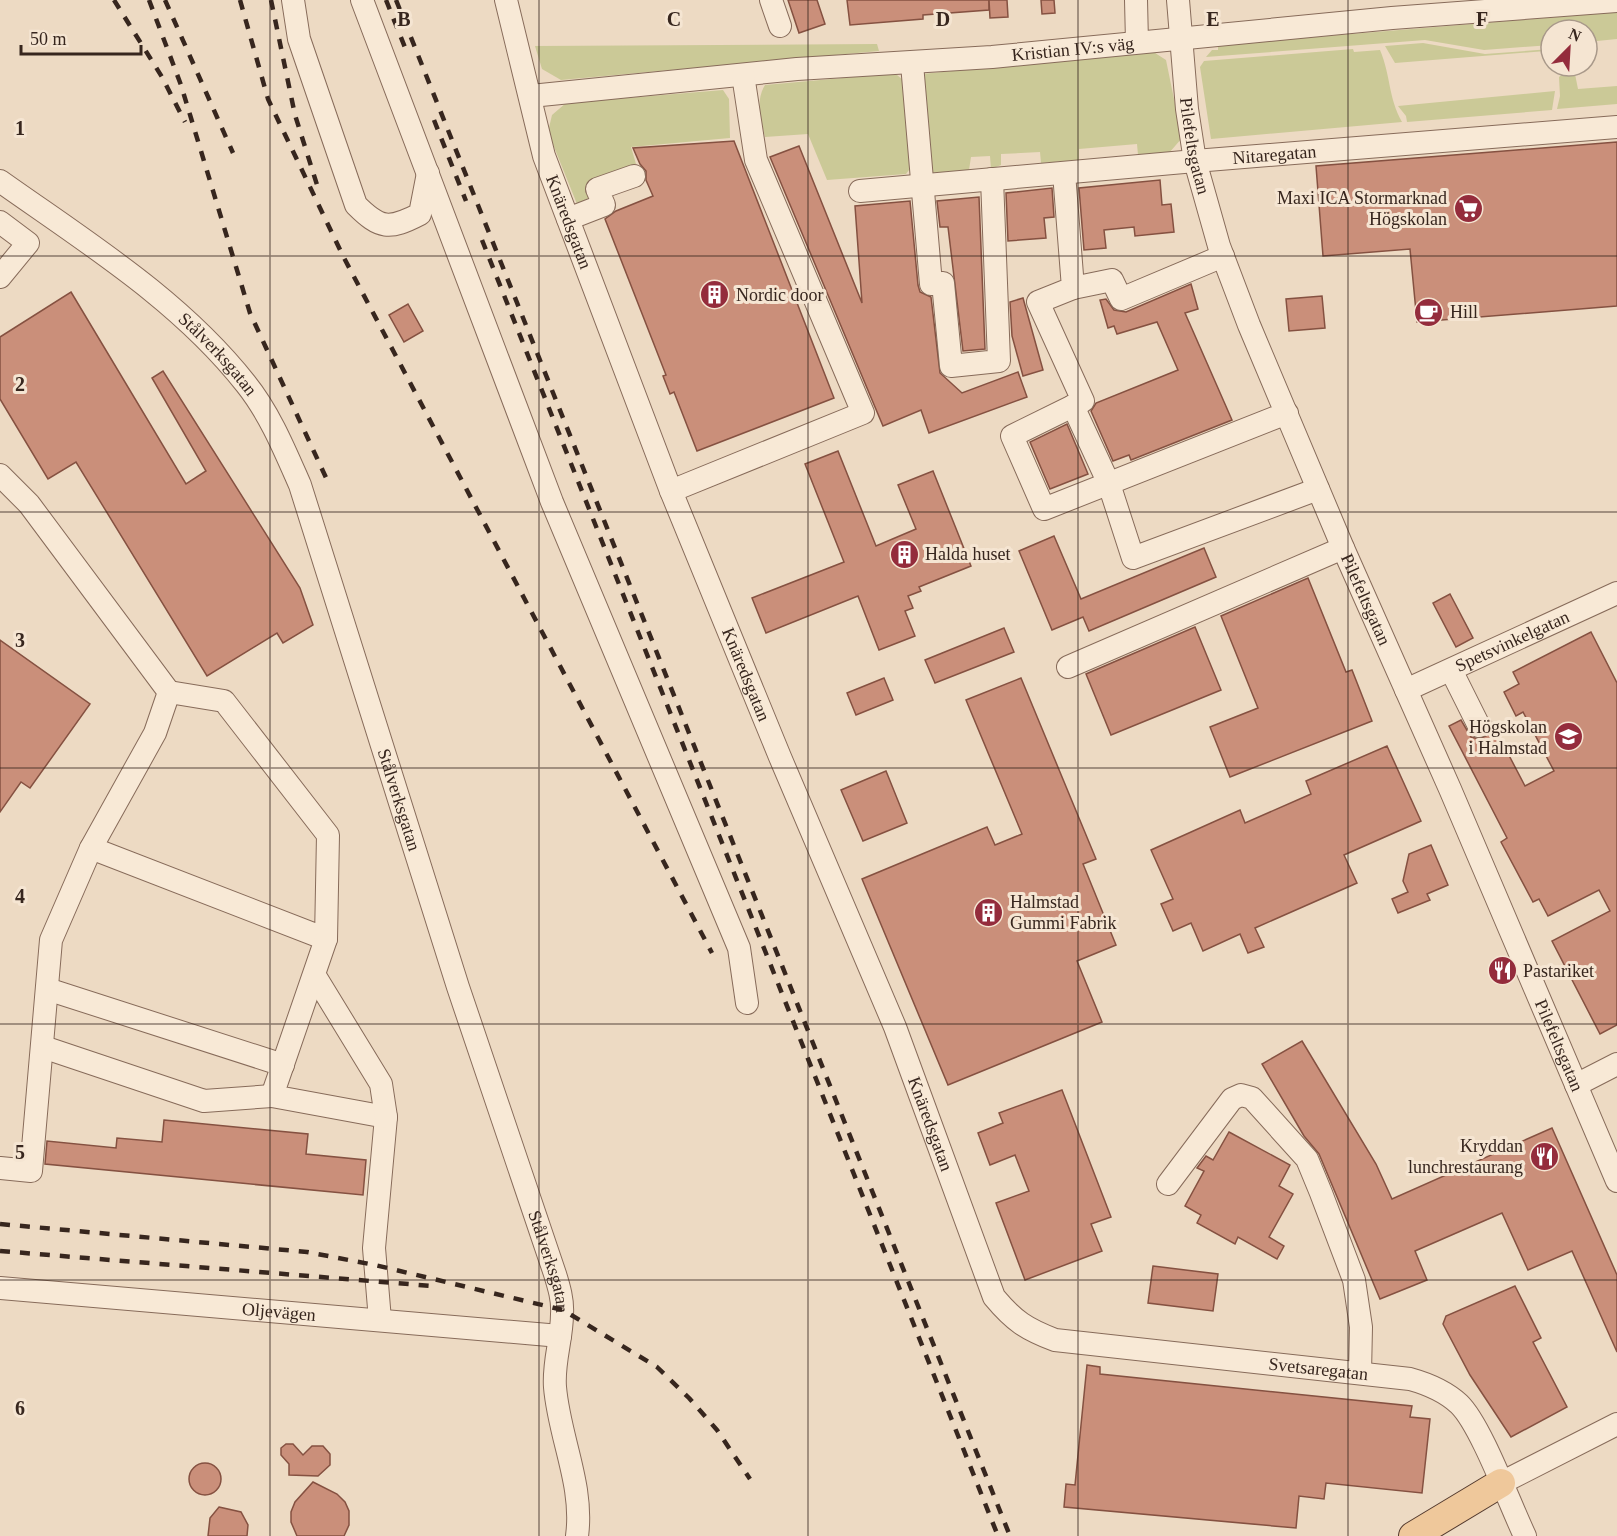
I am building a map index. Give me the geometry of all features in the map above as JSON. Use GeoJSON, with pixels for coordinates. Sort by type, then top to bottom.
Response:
{"type":"FeatureCollection","features":[{"type":"Feature","properties":{"kind":"main road"},"geometry":{"type":"LineString","coordinates":[[1413,1536],[1501,1483]]}},
{"type":"Feature","properties":{"kind":"street"},"geometry":{"type":"LineString","coordinates":[[293,0],[299,39],[356,205],[373,222],[398,225],[420,214],[428,173]]}},
{"type":"Feature","properties":{"kind":"street"},"geometry":{"type":"LineString","coordinates":[[362,0],[552,502],[739,948],[747,1003]]}},
{"type":"Feature","properties":{"kind":"street","name":"Knäredsgatan"},"geometry":{"type":"LineString","coordinates":[[506,0],[544,156],[671,490],[780,757],[895,1027],[994,1297],[1008,1315],[1027,1329]]}},
{"type":"Feature","properties":{"kind":"street"},"geometry":{"type":"LineString","coordinates":[[771,0],[780,26]]}},
{"type":"Feature","properties":{"kind":"street"},"geometry":{"type":"LineString","coordinates":[[1136,0],[1137,42]]}},
{"type":"Feature","properties":{"kind":"street","name":"Pilefeltsgatan"},"geometry":{"type":"LineString","coordinates":[[1178,0],[1180,38],[1195,160],[1223,256],[1343,548],[1617,1181]]}},
{"type":"Feature","properties":{"kind":"street","name":"Kristian IV:s väg"},"geometry":{"type":"LineString","coordinates":[[531,96],[743,75],[912,64],[1180,38],[1390,9],[1617,1]]}},
{"type":"Feature","properties":{"kind":"street"},"geometry":{"type":"LineString","coordinates":[[912,64],[931,284],[943,283],[951,366],[999,361],[992,179]]}},
{"type":"Feature","properties":{"kind":"street"},"geometry":{"type":"LineString","coordinates":[[671,490],[863,413],[756,160],[743,75]]}},
{"type":"Feature","properties":{"kind":"street","name":"Nitaregatan"},"geometry":{"type":"LineString","coordinates":[[860,191],[1195,160],[1617,127]]}},
{"type":"Feature","properties":{"kind":"street"},"geometry":{"type":"LineString","coordinates":[[1064,172],[1073,288]]}},
{"type":"Feature","properties":{"kind":"street"},"geometry":{"type":"LineString","coordinates":[[568,219],[604,205],[597,189],[634,176]]}},
{"type":"Feature","properties":{"kind":"street","name":"Stålverksgatan"},"geometry":{"type":"LineString","coordinates":[[0,181],[165,302],[210,342],[248,386],[275,431],[300,484],[458,987],[555,1274],[562,1310],[555,1360],[555,1386],[561,1429],[576,1487],[577,1536]]}},
{"type":"Feature","properties":{"kind":"street"},"geometry":{"type":"LineString","coordinates":[[0,222],[28,243],[0,277]]}},
{"type":"Feature","properties":{"kind":"street"},"geometry":{"type":"LineString","coordinates":[[1223,256],[1121,299],[1112,280],[1073,288],[1038,302],[1083,401],[1012,436],[1044,509],[1287,413]]}},
{"type":"Feature","properties":{"kind":"street"},"geometry":{"type":"LineString","coordinates":[[1073,406],[1108,484],[1133,558],[1318,489]]}},
{"type":"Feature","properties":{"kind":"street"},"geometry":{"type":"LineString","coordinates":[[0,475],[29,504],[169,692],[224,701],[328,835],[326,939],[272,1096]]}},
{"type":"Feature","properties":{"kind":"street"},"geometry":{"type":"LineString","coordinates":[[1068,666],[1343,548]]}},
{"type":"Feature","properties":{"kind":"street","name":"Spetsvinkelgatan"},"geometry":{"type":"LineString","coordinates":[[1406,690],[1617,593]]}},
{"type":"Feature","properties":{"kind":"street"},"geometry":{"type":"LineString","coordinates":[[1450,670],[1479,726]]}},
{"type":"Feature","properties":{"kind":"street"},"geometry":{"type":"LineString","coordinates":[[0,1168],[31,1171],[51,940],[91,848],[156,733],[169,692]]}},
{"type":"Feature","properties":{"kind":"street"},"geometry":{"type":"LineString","coordinates":[[91,848],[326,939]]}},
{"type":"Feature","properties":{"kind":"street"},"geometry":{"type":"LineString","coordinates":[[315,976],[381,1084],[386,1117],[374,1248],[380,1320]]}},
{"type":"Feature","properties":{"kind":"street"},"geometry":{"type":"LineString","coordinates":[[47,989],[283,1065]]}},
{"type":"Feature","properties":{"kind":"street"},"geometry":{"type":"LineString","coordinates":[[43,1047],[204,1101],[272,1096],[386,1117]]}},
{"type":"Feature","properties":{"kind":"street"},"geometry":{"type":"LineString","coordinates":[[1576,1085],[1617,1064]]}},
{"type":"Feature","properties":{"kind":"street"},"geometry":{"type":"LineString","coordinates":[[1168,1184],[1232,1099],[1241,1095],[1252,1098],[1307,1159],[1322,1193],[1354,1280],[1361,1327],[1360,1373]]}},
{"type":"Feature","properties":{"kind":"street","name":"Oljevägen"},"geometry":{"type":"LineString","coordinates":[[0,1288],[560,1336]]}},
{"type":"Feature","properties":{"kind":"street","name":"Svetsaregatan"},"geometry":{"type":"LineString","coordinates":[[1027,1329],[1065,1341],[1410,1379],[1430,1385],[1460,1405],[1473,1425],[1525,1536]]}},
{"type":"Feature","properties":{"kind":"street"},"geometry":{"type":"LineString","coordinates":[[1501,1483],[1617,1425]]}},
{"type":"Feature","properties":{"kind":"shaded area"},"geometry":{"type":"Polygon","coordinates":[[[1617,12],[1617,39],[1599,41],[1599,18],[1544,18],[1617,12]]]}},
{"type":"Feature","properties":{"kind":"shaded area"},"geometry":{"type":"Polygon","coordinates":[[[1539,18],[1539,46],[1484,50],[1425,40],[1206,57],[1212,50],[1218,50],[1218,45],[1539,18]]]}},
{"type":"Feature","properties":{"kind":"shaded area"},"geometry":{"type":"Polygon","coordinates":[[[1423,43],[1485,54],[1539,52],[1395,63],[1385,46],[1423,43]]]}},
{"type":"Feature","properties":{"kind":"shaded area"},"geometry":{"type":"Polygon","coordinates":[[[877,44],[879,51],[561,80],[542,69],[535,46],[877,44]]]}},
{"type":"Feature","properties":{"kind":"shaded area"},"geometry":{"type":"Polygon","coordinates":[[[1353,49],[1354,52],[1380,50],[1394,104],[1402,122],[1211,139],[1200,67],[1204,61],[1353,49]]]}},
{"type":"Feature","properties":{"kind":"shaded area"},"geometry":{"type":"Polygon","coordinates":[[[1152,51],[1166,60],[1182,138],[1169,153],[1138,155],[1137,144],[1079,149],[1079,160],[1041,163],[1040,152],[1001,154],[1001,165],[991,169],[990,156],[971,157],[969,170],[931,173],[922,74],[1152,51]]]}},
{"type":"Feature","properties":{"kind":"shaded area"},"geometry":{"type":"Polygon","coordinates":[[[897,75],[903,80],[912,166],[906,174],[827,180],[808,134],[765,137],[760,97],[765,85],[897,75]]]}},
{"type":"Feature","properties":{"kind":"shaded area"},"geometry":{"type":"Polygon","coordinates":[[[1559,78],[1576,78],[1578,89],[1617,86],[1617,104],[1557,109],[1560,96],[1559,78]]]}},
{"type":"Feature","properties":{"kind":"shaded area"},"geometry":{"type":"Polygon","coordinates":[[[723,90],[729,99],[730,138],[631,147],[636,164],[590,182],[595,195],[577,204],[548,132],[552,115],[566,103],[723,90]]]}},
{"type":"Feature","properties":{"kind":"shaded area"},"geometry":{"type":"Polygon","coordinates":[[[1555,91],[1552,110],[1407,122],[1406,116],[1398,106],[1555,91]]]}},
{"type":"Feature","properties":{"kind":"building"},"geometry":{"type":"Polygon","coordinates":[[[788,0],[817,0],[825,24],[799,33],[788,0]]]}},
{"type":"Feature","properties":{"kind":"building"},"geometry":{"type":"Polygon","coordinates":[[[847,0],[989,0],[989,10],[923,15],[923,19],[850,25],[847,0]]]}},
{"type":"Feature","properties":{"kind":"building"},"geometry":{"type":"Polygon","coordinates":[[[989,0],[1007,0],[1008,17],[990,18],[989,0]]]}},
{"type":"Feature","properties":{"kind":"building"},"geometry":{"type":"Polygon","coordinates":[[[1041,0],[1054,0],[1055,13],[1042,14],[1041,0]]]}},
{"type":"Feature","properties":{"kind":"building","name":"Nordic door"},"geometry":{"type":"Polygon","coordinates":[[[734,141],[834,398],[697,451],[674,392],[670,394],[663,376],[666,375],[605,219],[616,211],[653,196],[646,180],[646,171],[633,148],[734,141]]]}},
{"type":"Feature","properties":{"kind":"building","name":"Maxi ICA Stormarknad Högskolan"},"geometry":{"type":"Polygon","coordinates":[[[1617,142],[1617,306],[1417,322],[1410,249],[1323,256],[1316,166],[1617,142]]]}},
{"type":"Feature","properties":{"kind":"building"},"geometry":{"type":"Polygon","coordinates":[[[799,146],[862,303],[855,206],[910,201],[918,285],[920,292],[931,297],[940,373],[962,393],[1018,372],[1027,397],[929,433],[921,410],[883,426],[770,157],[799,146]]]}},
{"type":"Feature","properties":{"kind":"building"},"geometry":{"type":"Polygon","coordinates":[[[1160,180],[1162,205],[1171,204],[1174,232],[1135,236],[1134,227],[1104,230],[1106,248],[1084,250],[1079,188],[1160,180]]]}},
{"type":"Feature","properties":{"kind":"building"},"geometry":{"type":"Polygon","coordinates":[[[1052,188],[1054,217],[1044,218],[1046,238],[1008,241],[1006,193],[1052,188]]]}},
{"type":"Feature","properties":{"kind":"building"},"geometry":{"type":"Polygon","coordinates":[[[979,197],[985,349],[963,351],[948,227],[940,227],[937,201],[979,197]]]}},
{"type":"Feature","properties":{"kind":"building"},"geometry":{"type":"Polygon","coordinates":[[[1191,284],[1198,309],[1185,313],[1232,420],[1131,460],[1129,455],[1113,461],[1091,411],[1096,403],[1178,370],[1157,322],[1117,334],[1114,326],[1108,328],[1100,300],[1106,299],[1114,310],[1126,312],[1191,284]]]}},
{"type":"Feature","properties":{"kind":"building"},"geometry":{"type":"Polygon","coordinates":[[[71,292],[186,484],[206,471],[152,378],[163,371],[300,588],[313,625],[283,643],[277,633],[207,676],[76,462],[48,479],[0,399],[0,337],[71,292]]]}},
{"type":"Feature","properties":{"kind":"building"},"geometry":{"type":"Polygon","coordinates":[[[1322,296],[1325,328],[1289,331],[1286,299],[1322,296]]]}},
{"type":"Feature","properties":{"kind":"building"},"geometry":{"type":"Polygon","coordinates":[[[1023,298],[1043,370],[1023,376],[1012,336],[1010,302],[1023,298]]]}},
{"type":"Feature","properties":{"kind":"building"},"geometry":{"type":"Polygon","coordinates":[[[408,304],[423,331],[404,342],[389,315],[408,304]]]}},
{"type":"Feature","properties":{"kind":"building"},"geometry":{"type":"Polygon","coordinates":[[[1067,424],[1088,474],[1050,489],[1030,442],[1067,424]]]}},
{"type":"Feature","properties":{"kind":"building","name":"Halda huset"},"geometry":{"type":"Polygon","coordinates":[[[838,451],[876,546],[916,529],[898,485],[933,471],[971,566],[919,587],[921,591],[908,596],[913,608],[905,611],[915,636],[879,650],[858,596],[766,633],[752,598],[844,562],[805,464],[838,451]]]}},
{"type":"Feature","properties":{"kind":"building"},"geometry":{"type":"Polygon","coordinates":[[[1054,536],[1081,599],[1204,548],[1216,577],[1089,631],[1083,617],[1052,630],[1019,551],[1054,536]]]}},
{"type":"Feature","properties":{"kind":"building"},"geometry":{"type":"Polygon","coordinates":[[[1308,578],[1346,672],[1352,670],[1372,721],[1230,777],[1210,727],[1258,708],[1221,616],[1308,578]]]}},
{"type":"Feature","properties":{"kind":"building"},"geometry":{"type":"Polygon","coordinates":[[[1450,594],[1473,638],[1456,647],[1433,603],[1450,594]]]}},
{"type":"Feature","properties":{"kind":"building"},"geometry":{"type":"Polygon","coordinates":[[[1195,627],[1221,690],[1111,735],[1086,674],[1195,627]]]}},
{"type":"Feature","properties":{"kind":"building"},"geometry":{"type":"Polygon","coordinates":[[[1004,628],[1014,652],[935,683],[925,660],[1004,628]]]}},
{"type":"Feature","properties":{"kind":"building"},"geometry":{"type":"Polygon","coordinates":[[[1591,632],[1617,683],[1617,1025],[1600,1034],[1552,941],[1610,911],[1599,890],[1548,916],[1539,899],[1533,902],[1501,842],[1507,838],[1449,726],[1461,720],[1471,737],[1479,739],[1490,734],[1491,721],[1525,786],[1554,771],[1523,712],[1516,716],[1504,692],[1519,684],[1513,672],[1591,632]]]}},
{"type":"Feature","properties":{"kind":"building"},"geometry":{"type":"Polygon","coordinates":[[[0,640],[90,704],[30,788],[21,782],[0,812],[0,640]]]}},
{"type":"Feature","properties":{"kind":"building"},"geometry":{"type":"Polygon","coordinates":[[[884,678],[893,700],[856,715],[847,693],[884,678]]]}},
{"type":"Feature","properties":{"kind":"building","name":"Halmstad Gummi Fabrik"},"geometry":{"type":"Polygon","coordinates":[[[1021,678],[1096,859],[1083,864],[1116,945],[1077,961],[1102,1022],[948,1085],[862,879],[987,827],[995,845],[1022,834],[966,700],[1021,678]]]}},
{"type":"Feature","properties":{"kind":"building"},"geometry":{"type":"Polygon","coordinates":[[[1387,746],[1421,821],[1344,855],[1357,883],[1255,928],[1264,947],[1248,953],[1240,934],[1203,951],[1191,923],[1173,931],[1161,904],[1173,899],[1151,850],[1240,810],[1245,823],[1311,794],[1306,781],[1387,746]]]}},
{"type":"Feature","properties":{"kind":"building"},"geometry":{"type":"Polygon","coordinates":[[[886,771],[907,823],[863,841],[841,790],[886,771]]]}},
{"type":"Feature","properties":{"kind":"building"},"geometry":{"type":"Polygon","coordinates":[[[1431,845],[1448,885],[1427,894],[1430,900],[1398,913],[1392,899],[1408,892],[1403,881],[1409,854],[1431,845]]]}},
{"type":"Feature","properties":{"kind":"building"},"geometry":{"type":"Polygon","coordinates":[[[1302,1041],[1376,1164],[1392,1199],[1552,1128],[1617,1275],[1617,1352],[1572,1251],[1528,1270],[1502,1213],[1415,1251],[1427,1280],[1380,1299],[1319,1154],[1304,1136],[1262,1064],[1302,1041]]]}},
{"type":"Feature","properties":{"kind":"building"},"geometry":{"type":"Polygon","coordinates":[[[1062,1090],[1111,1217],[1091,1224],[1102,1251],[1025,1280],[996,1203],[1029,1191],[1015,1155],[990,1165],[978,1133],[1003,1123],[999,1113],[1062,1090]]]}},
{"type":"Feature","properties":{"kind":"building"},"geometry":{"type":"Polygon","coordinates":[[[164,1120],[308,1134],[306,1154],[366,1160],[363,1195],[45,1164],[47,1141],[116,1148],[117,1138],[162,1142],[164,1120]]]}},
{"type":"Feature","properties":{"kind":"building"},"geometry":{"type":"Polygon","coordinates":[[[1229,1132],[1290,1165],[1279,1186],[1293,1194],[1269,1237],[1284,1246],[1277,1259],[1238,1237],[1235,1244],[1197,1223],[1201,1215],[1185,1206],[1204,1171],[1197,1168],[1206,1156],[1213,1160],[1229,1132]]]}},
{"type":"Feature","properties":{"kind":"building"},"geometry":{"type":"Polygon","coordinates":[[[1153,1266],[1218,1274],[1213,1311],[1148,1303],[1153,1266]]]}},
{"type":"Feature","properties":{"kind":"building"},"geometry":{"type":"Polygon","coordinates":[[[1515,1286],[1541,1338],[1533,1342],[1567,1407],[1511,1437],[1470,1375],[1443,1324],[1446,1316],[1515,1286]]]}},
{"type":"Feature","properties":{"kind":"building"},"geometry":{"type":"Polygon","coordinates":[[[1087,1365],[1100,1367],[1100,1374],[1412,1406],[1410,1417],[1430,1419],[1422,1493],[1326,1483],[1324,1499],[1299,1496],[1296,1528],[1064,1507],[1066,1484],[1075,1485],[1087,1365]]]}},
{"type":"Feature","properties":{"kind":"building"},"geometry":{"type":"Polygon","coordinates":[[[286,1444],[293,1444],[303,1455],[312,1446],[323,1446],[330,1454],[330,1465],[318,1476],[289,1475],[289,1464],[281,1455],[281,1448],[286,1444]]]}},
{"type":"Feature","properties":{"kind":"building"},"geometry":{"type":"Polygon","coordinates":[[[205,1463],[217,1467],[221,1479],[217,1491],[205,1495],[193,1491],[189,1479],[193,1467],[205,1463]]]}},
{"type":"Feature","properties":{"kind":"building"},"geometry":{"type":"Polygon","coordinates":[[[313,1482],[337,1494],[345,1502],[349,1511],[349,1525],[344,1536],[297,1536],[291,1522],[291,1512],[295,1502],[313,1482]]]}},
{"type":"Feature","properties":{"kind":"building"},"geometry":{"type":"Polygon","coordinates":[[[219,1507],[241,1512],[248,1525],[247,1536],[208,1536],[210,1518],[219,1507]]]}},
{"type":"Feature","properties":{"kind":"railway"},"geometry":{"type":"LineString","coordinates":[[114,0],[162,77],[185,122]]}},
{"type":"Feature","properties":{"kind":"railway"},"geometry":{"type":"LineString","coordinates":[[149,0],[181,85],[250,313],[328,482]]}},
{"type":"Feature","properties":{"kind":"railway"},"geometry":{"type":"LineString","coordinates":[[165,0],[233,153]]}},
{"type":"Feature","properties":{"kind":"railway"},"geometry":{"type":"LineString","coordinates":[[240,0],[268,99],[343,256],[712,953]]}},
{"type":"Feature","properties":{"kind":"railway"},"geometry":{"type":"LineString","coordinates":[[271,0],[295,115],[318,188]]}},
{"type":"Feature","properties":{"kind":"railway"},"geometry":{"type":"LineString","coordinates":[[386,0],[406,50]]}},
{"type":"Feature","properties":{"kind":"railway"},"geometry":{"type":"LineString","coordinates":[[396,0],[1010,1536]]}},
{"type":"Feature","properties":{"kind":"railway"},"geometry":{"type":"LineString","coordinates":[[434,120],[466,201]]}},
{"type":"Feature","properties":{"kind":"railway"},"geometry":{"type":"LineString","coordinates":[[482,240],[998,1536]]}},
{"type":"Feature","properties":{"kind":"railway"},"geometry":{"type":"LineString","coordinates":[[0,1224],[307,1252],[375,1265],[563,1310],[657,1367],[717,1430],[750,1479]]}},
{"type":"Feature","properties":{"kind":"railway"},"geometry":{"type":"LineString","coordinates":[[0,1251],[432,1286]]}},
{"type":"Feature","properties":{"kind":"place","name":"Maxi ICA Stormarknad Högskolan"},"geometry":{"type":"Point","coordinates":[1468,208]}},
{"type":"Feature","properties":{"kind":"place","name":"Nordic door"},"geometry":{"type":"Point","coordinates":[715,295]}},
{"type":"Feature","properties":{"kind":"place","name":"Hill"},"geometry":{"type":"Point","coordinates":[1429,312]}},
{"type":"Feature","properties":{"kind":"place","name":"Halda huset"},"geometry":{"type":"Point","coordinates":[904,554]}},
{"type":"Feature","properties":{"kind":"place","name":"Högskolan i Halmstad"},"geometry":{"type":"Point","coordinates":[1568,737]}},
{"type":"Feature","properties":{"kind":"place","name":"Halmstad Gummi Fabrik"},"geometry":{"type":"Point","coordinates":[989,912]}},
{"type":"Feature","properties":{"kind":"place","name":"Pastariket"},"geometry":{"type":"Point","coordinates":[1502,971]}},
{"type":"Feature","properties":{"kind":"place","name":"Kryddan lunchrestaurang"},"geometry":{"type":"Point","coordinates":[1544,1156]}}]}
